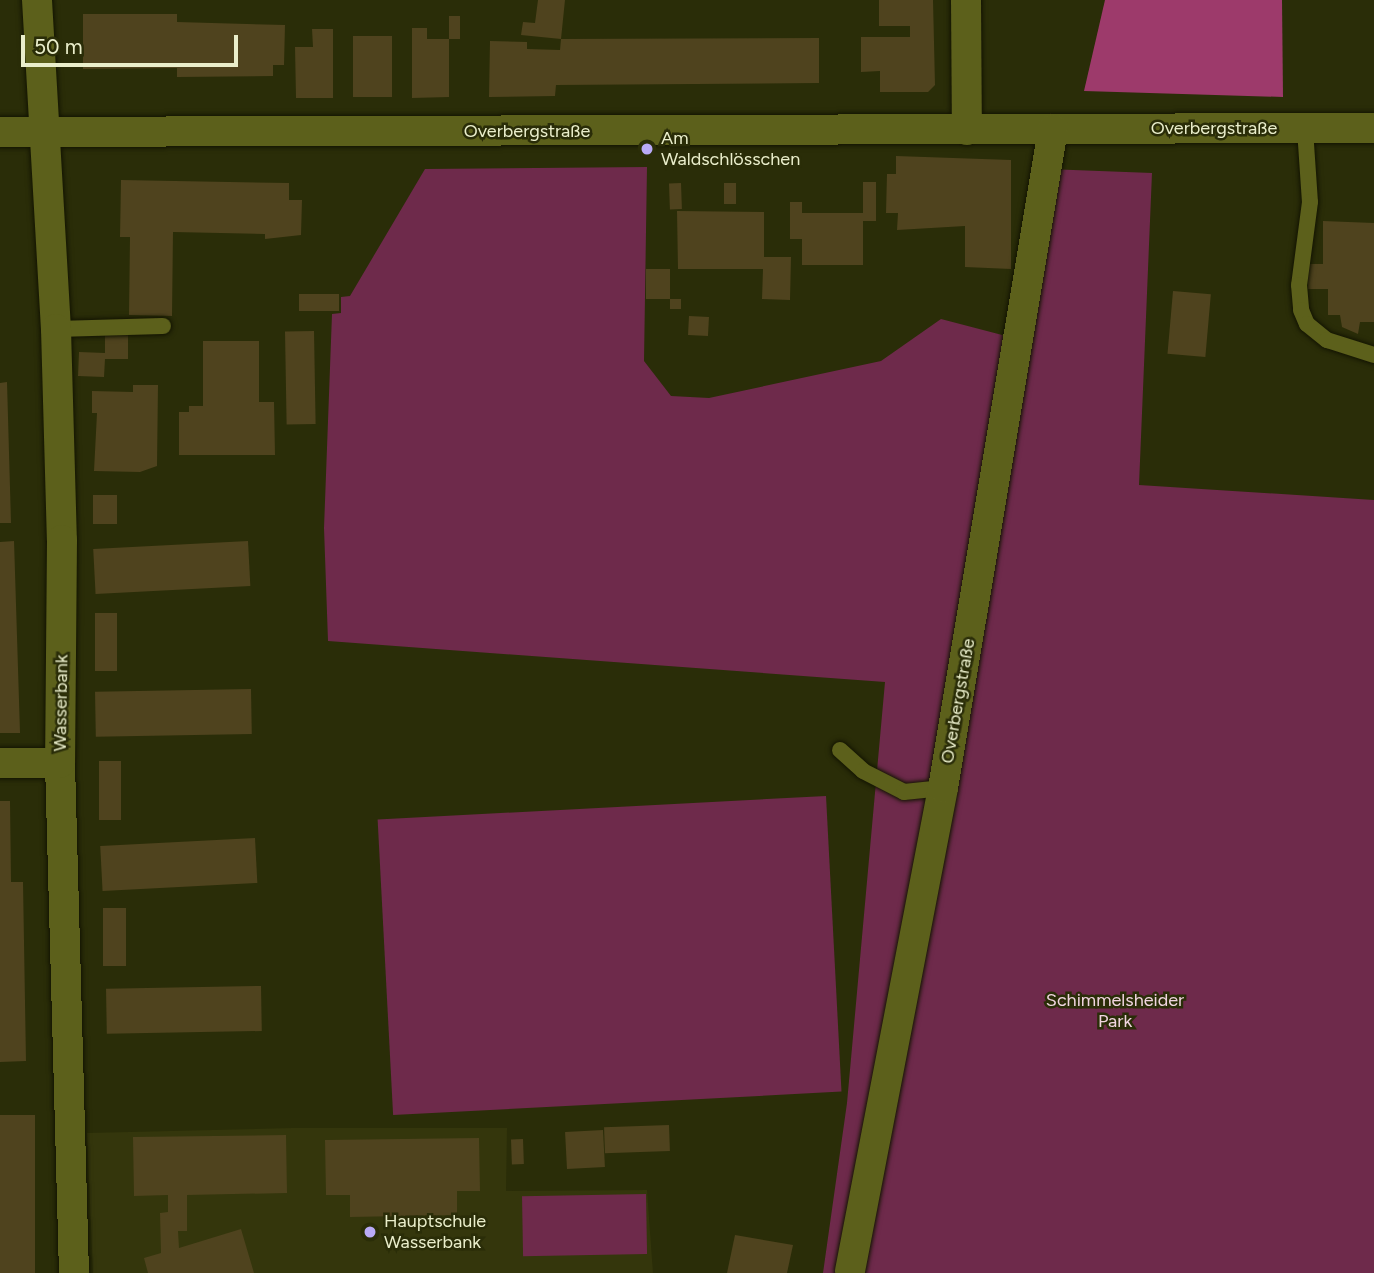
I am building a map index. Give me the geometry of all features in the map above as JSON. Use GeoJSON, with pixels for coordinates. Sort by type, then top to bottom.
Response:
{"type":"FeatureCollection","features":[{"type":"Feature","properties":{"kind":"street","name":"Wasserbank"},"geometry":{"type":"LineString","coordinates":[[37,0],[56,329],[62,540],[60,763],[74,1273]]}},
{"type":"Feature","properties":{"kind":"street"},"geometry":{"type":"LineString","coordinates":[[966,0],[967,130]]}},
{"type":"Feature","properties":{"kind":"street","name":"Overbergstraße"},"geometry":{"type":"LineString","coordinates":[[0,132],[1374,128]]}},
{"type":"Feature","properties":{"kind":"street","name":"Overbergstraße"},"geometry":{"type":"LineString","coordinates":[[850,1270],[943,788],[1054,129]]}},
{"type":"Feature","properties":{"kind":"street"},"geometry":{"type":"LineString","coordinates":[[0,763],[60,763]]}},
{"type":"Feature","properties":{"kind":"lane"},"geometry":{"type":"LineString","coordinates":[[1305,129],[1310,202],[1299,285],[1301,310],[1307,324],[1326,340],[1374,355]]}},
{"type":"Feature","properties":{"kind":"lane"},"geometry":{"type":"LineString","coordinates":[[56,329],[163,326]]}},
{"type":"Feature","properties":{"kind":"lane"},"geometry":{"type":"LineString","coordinates":[[840,750],[863,771],[904,792],[943,788]]}},
{"type":"Feature","properties":{"kind":"shaded area"},"geometry":{"type":"Polygon","coordinates":[[[1105,0],[1282,0],[1283,97],[1084,91],[1105,0]]]}},
{"type":"Feature","properties":{"kind":"shaded area","name":"Hauptschule Wasserbank"},"geometry":{"type":"Polygon","coordinates":[[[292,1128],[507,1128],[506,1191],[647,1190],[653,1273],[93,1273],[87,1133],[292,1128]]]}},
{"type":"Feature","properties":{"kind":"green space","name":"Schimmelsheider Park"},"geometry":{"type":"Polygon","coordinates":[[[647,167],[644,361],[671,396],[709,398],[881,361],[941,319],[1006,336],[1047,169],[1152,173],[1139,485],[1374,500],[1374,1273],[823,1273],[847,1103],[885,682],[328,641],[324,528],[332,314],[341,313],[341,297],[350,296],[425,169],[647,167]]]}},
{"type":"Feature","properties":{"kind":"green space"},"geometry":{"type":"Polygon","coordinates":[[[826,796],[841,1092],[393,1115],[378,819],[826,796]]]}},
{"type":"Feature","properties":{"kind":"green space"},"geometry":{"type":"Polygon","coordinates":[[[646,1194],[647,1254],[523,1256],[522,1196],[646,1194]]]}},
{"type":"Feature","properties":{"kind":"building"},"geometry":{"type":"Polygon","coordinates":[[[538,0],[565,0],[561,39],[521,35],[523,22],[535,23],[538,0]]]}},
{"type":"Feature","properties":{"kind":"building"},"geometry":{"type":"Polygon","coordinates":[[[879,0],[933,0],[935,85],[928,92],[880,92],[880,71],[861,72],[861,37],[910,37],[910,26],[879,26],[879,0]]]}},
{"type":"Feature","properties":{"kind":"building"},"geometry":{"type":"Polygon","coordinates":[[[83,14],[177,14],[177,22],[285,25],[284,65],[273,65],[273,76],[177,77],[177,68],[83,69],[83,14]]]}},
{"type":"Feature","properties":{"kind":"building"},"geometry":{"type":"Polygon","coordinates":[[[449,16],[460,16],[460,39],[449,39],[449,16]]]}},
{"type":"Feature","properties":{"kind":"building"},"geometry":{"type":"Polygon","coordinates":[[[412,28],[427,28],[427,39],[449,39],[449,97],[412,98],[412,28]]]}},
{"type":"Feature","properties":{"kind":"building"},"geometry":{"type":"Polygon","coordinates":[[[312,29],[333,29],[333,98],[296,98],[295,47],[313,47],[312,29]]]}},
{"type":"Feature","properties":{"kind":"building"},"geometry":{"type":"Polygon","coordinates":[[[353,36],[392,36],[392,97],[353,97],[353,36]]]}},
{"type":"Feature","properties":{"kind":"building"},"geometry":{"type":"Polygon","coordinates":[[[819,38],[819,83],[556,85],[555,96],[489,97],[490,41],[527,42],[527,49],[560,50],[561,39],[819,38]]]}},
{"type":"Feature","properties":{"kind":"building"},"geometry":{"type":"Polygon","coordinates":[[[896,156],[1011,160],[1011,269],[965,267],[965,226],[897,230],[898,213],[886,213],[887,174],[896,174],[896,156]]]}},
{"type":"Feature","properties":{"kind":"building"},"geometry":{"type":"Polygon","coordinates":[[[121,180],[289,183],[289,200],[302,200],[301,235],[265,239],[265,234],[173,232],[172,316],[129,315],[130,237],[120,237],[121,180]]]}},
{"type":"Feature","properties":{"kind":"building"},"geometry":{"type":"Polygon","coordinates":[[[863,182],[876,182],[876,221],[863,221],[863,265],[802,265],[802,239],[790,239],[790,202],[802,202],[802,213],[863,213],[863,182]]]}},
{"type":"Feature","properties":{"kind":"building"},"geometry":{"type":"Polygon","coordinates":[[[669,183],[681,183],[682,209],[670,209],[669,183]]]}},
{"type":"Feature","properties":{"kind":"building"},"geometry":{"type":"Polygon","coordinates":[[[724,183],[736,183],[736,204],[724,204],[724,183]]]}},
{"type":"Feature","properties":{"kind":"building"},"geometry":{"type":"Polygon","coordinates":[[[677,211],[764,212],[764,257],[791,257],[790,300],[762,299],[763,269],[678,269],[677,211]]]}},
{"type":"Feature","properties":{"kind":"building"},"geometry":{"type":"Polygon","coordinates":[[[1323,221],[1374,223],[1374,322],[1360,322],[1358,334],[1342,327],[1340,315],[1328,315],[1328,289],[1308,289],[1307,264],[1323,264],[1323,221]]]}},
{"type":"Feature","properties":{"kind":"building"},"geometry":{"type":"Polygon","coordinates":[[[646,269],[670,269],[670,299],[646,299],[646,269]]]}},
{"type":"Feature","properties":{"kind":"building"},"geometry":{"type":"Polygon","coordinates":[[[1173,291],[1211,294],[1205,357],[1168,354],[1173,291]]]}},
{"type":"Feature","properties":{"kind":"building"},"geometry":{"type":"Polygon","coordinates":[[[299,294],[339,294],[339,311],[299,311],[299,294]]]}},
{"type":"Feature","properties":{"kind":"building"},"geometry":{"type":"Polygon","coordinates":[[[670,299],[681,299],[681,309],[670,309],[670,299]]]}},
{"type":"Feature","properties":{"kind":"building"},"geometry":{"type":"Polygon","coordinates":[[[689,316],[709,317],[708,336],[688,335],[689,316]]]}},
{"type":"Feature","properties":{"kind":"building"},"geometry":{"type":"Polygon","coordinates":[[[314,331],[316,424],[287,424],[285,332],[314,331]]]}},
{"type":"Feature","properties":{"kind":"building"},"geometry":{"type":"Polygon","coordinates":[[[105,333],[128,334],[128,359],[105,359],[104,377],[78,376],[79,352],[105,353],[105,333]]]}},
{"type":"Feature","properties":{"kind":"building"},"geometry":{"type":"Polygon","coordinates":[[[203,341],[259,341],[259,402],[274,402],[275,455],[179,455],[179,412],[189,412],[189,406],[203,406],[203,341]]]}},
{"type":"Feature","properties":{"kind":"building"},"geometry":{"type":"Polygon","coordinates":[[[7,382],[11,523],[0,523],[0,383],[7,382]]]}},
{"type":"Feature","properties":{"kind":"building"},"geometry":{"type":"Polygon","coordinates":[[[133,385],[158,385],[157,466],[140,472],[94,471],[97,413],[92,413],[92,391],[133,392],[133,385]]]}},
{"type":"Feature","properties":{"kind":"building"},"geometry":{"type":"Polygon","coordinates":[[[93,495],[117,495],[117,524],[93,524],[93,495]]]}},
{"type":"Feature","properties":{"kind":"building"},"geometry":{"type":"Polygon","coordinates":[[[14,541],[20,733],[0,733],[0,542],[14,541]]]}},
{"type":"Feature","properties":{"kind":"building"},"geometry":{"type":"Polygon","coordinates":[[[248,541],[250,586],[96,594],[93,549],[248,541]]]}},
{"type":"Feature","properties":{"kind":"building"},"geometry":{"type":"Polygon","coordinates":[[[95,613],[117,613],[117,671],[95,671],[95,613]]]}},
{"type":"Feature","properties":{"kind":"building"},"geometry":{"type":"Polygon","coordinates":[[[251,689],[252,734],[96,737],[95,692],[251,689]]]}},
{"type":"Feature","properties":{"kind":"building"},"geometry":{"type":"Polygon","coordinates":[[[99,761],[121,761],[121,820],[99,820],[99,761]]]}},
{"type":"Feature","properties":{"kind":"building"},"geometry":{"type":"Polygon","coordinates":[[[0,801],[10,801],[11,882],[23,882],[26,1061],[0,1062],[0,801]]]}},
{"type":"Feature","properties":{"kind":"building"},"geometry":{"type":"Polygon","coordinates":[[[255,838],[257,883],[103,891],[100,846],[255,838]]]}},
{"type":"Feature","properties":{"kind":"building"},"geometry":{"type":"Polygon","coordinates":[[[103,908],[126,908],[126,966],[103,966],[103,908]]]}},
{"type":"Feature","properties":{"kind":"building"},"geometry":{"type":"Polygon","coordinates":[[[261,986],[262,1031],[107,1034],[106,989],[261,986]]]}},
{"type":"Feature","properties":{"kind":"building"},"geometry":{"type":"Polygon","coordinates":[[[0,1115],[35,1115],[35,1273],[0,1273],[0,1115]]]}},
{"type":"Feature","properties":{"kind":"building"},"geometry":{"type":"Polygon","coordinates":[[[669,1125],[670,1151],[605,1153],[604,1127],[669,1125]]]}},
{"type":"Feature","properties":{"kind":"building"},"geometry":{"type":"Polygon","coordinates":[[[603,1130],[605,1167],[567,1169],[565,1132],[603,1130]]]}},
{"type":"Feature","properties":{"kind":"building"},"geometry":{"type":"Polygon","coordinates":[[[286,1135],[287,1193],[187,1195],[187,1231],[178,1231],[179,1248],[241,1229],[254,1273],[148,1273],[144,1258],[161,1253],[160,1213],[168,1212],[168,1195],[134,1196],[133,1137],[286,1135]]]}},
{"type":"Feature","properties":{"kind":"building"},"geometry":{"type":"Polygon","coordinates":[[[479,1138],[480,1191],[457,1191],[457,1215],[350,1217],[350,1195],[326,1195],[325,1140],[479,1138]]]}},
{"type":"Feature","properties":{"kind":"building"},"geometry":{"type":"Polygon","coordinates":[[[511,1139],[523,1139],[524,1164],[512,1164],[511,1139]]]}},
{"type":"Feature","properties":{"kind":"building"},"geometry":{"type":"Polygon","coordinates":[[[735,1235],[793,1245],[787,1273],[727,1273],[735,1235]]]}},
{"type":"Feature","properties":{"kind":"place","name":"Am Waldschlösschen"},"geometry":{"type":"Point","coordinates":[647,149]}},
{"type":"Feature","properties":{"kind":"place","name":"Hauptschule Wasserbank"},"geometry":{"type":"Point","coordinates":[370,1232]}}]}
